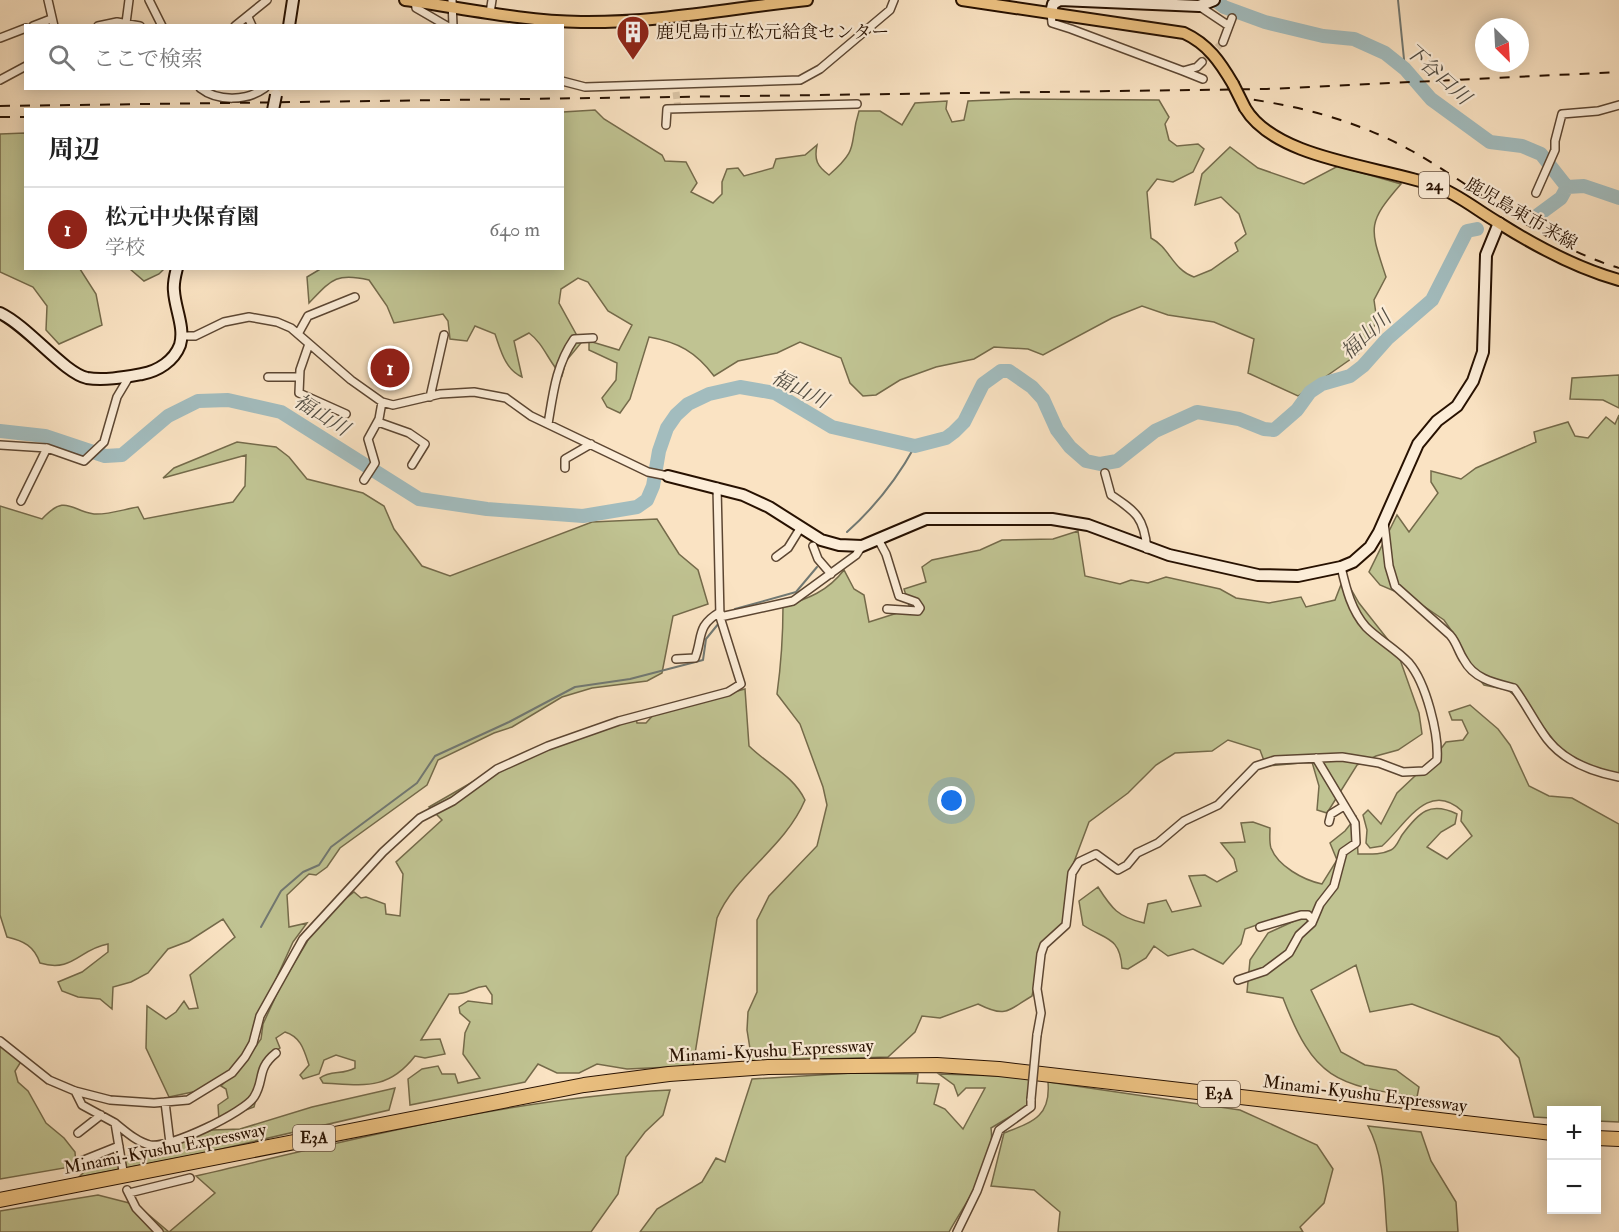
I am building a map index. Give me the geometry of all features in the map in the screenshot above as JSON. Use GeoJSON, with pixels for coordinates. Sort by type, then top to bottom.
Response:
{"type":"FeatureCollection","features":[{"type":"Feature","properties":{"kind":"highway","name":"Minami-Kyushu Expressway"},"geometry":{"type":"LineString","coordinates":[[0,1200],[519,1097],[629,1078],[768,1066],[886,1064],[999,1069],[1547,1134]]}},
{"type":"Feature","properties":{"kind":"highway"},"geometry":{"type":"LineString","coordinates":[[1601,1138],[1619,1139]]}},
{"type":"Feature","properties":{"kind":"main road"},"geometry":{"type":"LineString","coordinates":[[410,1],[454,4],[490,13],[550,20],[624,22],[805,0]]}},
{"type":"Feature","properties":{"kind":"main road","name":"鹿児島東市来線"},"geometry":{"type":"LineString","coordinates":[[962,0],[1184,33],[1196,39],[1215,55],[1255,123],[1286,144],[1436,186],[1557,256],[1619,280]]}},
{"type":"Feature","properties":{"kind":"street"},"geometry":{"type":"LineString","coordinates":[[48,0],[52,22]]}},
{"type":"Feature","properties":{"kind":"street"},"geometry":{"type":"LineString","coordinates":[[126,23],[129,0]]}},
{"type":"Feature","properties":{"kind":"street"},"geometry":{"type":"LineString","coordinates":[[149,0],[161,24]]}},
{"type":"Feature","properties":{"kind":"street"},"geometry":{"type":"LineString","coordinates":[[238,24],[267,0]]}},
{"type":"Feature","properties":{"kind":"street"},"geometry":{"type":"LineString","coordinates":[[290,24],[293,0]]}},
{"type":"Feature","properties":{"kind":"street"},"geometry":{"type":"LineString","coordinates":[[490,13],[492,0]]}},
{"type":"Feature","properties":{"kind":"street"},"geometry":{"type":"LineString","coordinates":[[564,82],[585,87],[800,81],[820,69],[890,10],[894,0]]}},
{"type":"Feature","properties":{"kind":"street"},"geometry":{"type":"LineString","coordinates":[[1203,79],[1071,29],[1055,26],[1052,23],[1050,12],[1053,4],[1060,0],[1207,3],[1229,26]]}},
{"type":"Feature","properties":{"kind":"street"},"geometry":{"type":"LineString","coordinates":[[410,1],[416,8],[444,24]]}},
{"type":"Feature","properties":{"kind":"street"},"geometry":{"type":"LineString","coordinates":[[453,24],[454,4]]}},
{"type":"Feature","properties":{"kind":"street"},"geometry":{"type":"LineString","coordinates":[[248,17],[251,24]]}},
{"type":"Feature","properties":{"kind":"street"},"geometry":{"type":"LineString","coordinates":[[1223,42],[1232,18]]}},
{"type":"Feature","properties":{"kind":"street"},"geometry":{"type":"LineString","coordinates":[[117,24],[131,24]]}},
{"type":"Feature","properties":{"kind":"street"},"geometry":{"type":"LineString","coordinates":[[0,38],[24,29]]}},
{"type":"Feature","properties":{"kind":"street"},"geometry":{"type":"LineString","coordinates":[[1183,71],[1197,67],[1202,62]]}},
{"type":"Feature","properties":{"kind":"street"},"geometry":{"type":"LineString","coordinates":[[0,80],[24,67]]}},
{"type":"Feature","properties":{"kind":"street"},"geometry":{"type":"LineString","coordinates":[[676,83],[676,92]]}},
{"type":"Feature","properties":{"kind":"street"},"geometry":{"type":"LineString","coordinates":[[205,90],[222,97],[236,98],[252,96],[262,90]]}},
{"type":"Feature","properties":{"kind":"street"},"geometry":{"type":"LineString","coordinates":[[273,108],[277,92]]}},
{"type":"Feature","properties":{"kind":"street"},"geometry":{"type":"LineString","coordinates":[[666,125],[667,109],[857,104]]}},
{"type":"Feature","properties":{"kind":"street"},"geometry":{"type":"LineString","coordinates":[[1536,193],[1552,157],[1562,114],[1598,111],[1619,105]]}},
{"type":"Feature","properties":{"kind":"street"},"geometry":{"type":"LineString","coordinates":[[182,336],[195,336],[224,322],[249,317],[277,322],[298,334],[382,402],[393,405],[430,397],[474,392],[506,398],[548,424],[648,472],[717,487],[769,507],[821,540],[838,545],[862,546],[926,519],[1052,519],[1088,525],[1147,549],[1279,578],[1341,567],[1353,562],[1370,547],[1384,522],[1418,444],[1437,421],[1457,406],[1473,381],[1483,352],[1485,255],[1499,223]]}},
{"type":"Feature","properties":{"kind":"street"},"geometry":{"type":"LineString","coordinates":[[0,313],[24,327],[78,374],[99,379],[129,377],[164,366],[175,356],[182,336],[174,291],[177,270]]}},
{"type":"Feature","properties":{"kind":"street"},"geometry":{"type":"LineString","coordinates":[[298,334],[308,316],[355,297]]}},
{"type":"Feature","properties":{"kind":"street"},"geometry":{"type":"LineString","coordinates":[[430,397],[444,335]]}},
{"type":"Feature","properties":{"kind":"street"},"geometry":{"type":"LineString","coordinates":[[548,424],[564,353],[574,339],[593,338]]}},
{"type":"Feature","properties":{"kind":"street"},"geometry":{"type":"LineString","coordinates":[[309,344],[303,357],[299,393],[346,414]]}},
{"type":"Feature","properties":{"kind":"street"},"geometry":{"type":"LineString","coordinates":[[0,445],[47,448],[84,461],[104,442],[117,397],[129,377]]}},
{"type":"Feature","properties":{"kind":"street"},"geometry":{"type":"LineString","coordinates":[[268,377],[299,377]]}},
{"type":"Feature","properties":{"kind":"street"},"geometry":{"type":"LineString","coordinates":[[364,480],[375,463],[368,438],[378,422],[382,402]]}},
{"type":"Feature","properties":{"kind":"street"},"geometry":{"type":"LineString","coordinates":[[378,422],[409,433],[425,444],[412,465]]}},
{"type":"Feature","properties":{"kind":"street"},"geometry":{"type":"LineString","coordinates":[[565,468],[565,459],[591,444]]}},
{"type":"Feature","properties":{"kind":"street"},"geometry":{"type":"LineString","coordinates":[[21,501],[47,448]]}},
{"type":"Feature","properties":{"kind":"street"},"geometry":{"type":"LineString","coordinates":[[1106,473],[1112,495],[1135,510],[1142,522],[1147,549]]}},
{"type":"Feature","properties":{"kind":"street"},"geometry":{"type":"LineString","coordinates":[[0,1041],[49,1080],[75,1091],[110,1100],[165,1102],[188,1100],[232,1073],[253,1043],[260,1016],[303,939],[383,852],[420,818],[453,801],[497,769],[548,746],[620,721],[728,692],[741,684],[720,615],[717,487]]}},
{"type":"Feature","properties":{"kind":"street"},"geometry":{"type":"LineString","coordinates":[[1384,522],[1389,566],[1395,586],[1450,635],[1467,667],[1485,680],[1514,688],[1545,737],[1571,759],[1596,773],[1619,777]]}},
{"type":"Feature","properties":{"kind":"street"},"geometry":{"type":"LineString","coordinates":[[776,557],[788,548],[801,527]]}},
{"type":"Feature","properties":{"kind":"street"},"geometry":{"type":"LineString","coordinates":[[878,539],[886,554],[899,596],[916,602],[920,609],[918,611],[888,609]]}},
{"type":"Feature","properties":{"kind":"street"},"geometry":{"type":"LineString","coordinates":[[813,546],[818,559],[831,574]]}},
{"type":"Feature","properties":{"kind":"street"},"geometry":{"type":"LineString","coordinates":[[676,659],[695,658],[703,626],[720,615],[793,601],[856,555],[862,546]]}},
{"type":"Feature","properties":{"kind":"street"},"geometry":{"type":"LineString","coordinates":[[957,1232],[977,1191],[999,1130],[1031,1107],[1041,1013],[1037,989],[1041,954],[1044,945],[1066,925],[1072,873],[1079,862],[1096,854],[1118,870],[1127,865],[1137,853],[1158,843],[1184,821],[1218,805],[1256,766],[1275,760],[1342,757],[1380,763],[1403,772],[1424,771],[1437,760],[1438,740],[1416,673],[1408,662],[1365,626],[1346,591],[1341,567]]}},
{"type":"Feature","properties":{"kind":"street"},"geometry":{"type":"LineString","coordinates":[[1238,980],[1280,963],[1313,920],[1320,904],[1334,886],[1343,852],[1356,843],[1355,824],[1316,758]]}},
{"type":"Feature","properties":{"kind":"street"},"geometry":{"type":"LineString","coordinates":[[1329,822],[1331,814],[1344,806]]}},
{"type":"Feature","properties":{"kind":"street"},"geometry":{"type":"LineString","coordinates":[[1260,927],[1301,915],[1313,920]]}},
{"type":"Feature","properties":{"kind":"street"},"geometry":{"type":"LineString","coordinates":[[75,1091],[82,1105],[115,1123],[142,1142],[152,1146],[170,1143],[192,1135],[245,1108],[256,1094],[262,1068],[276,1053]]}},
{"type":"Feature","properties":{"kind":"street"},"geometry":{"type":"LineString","coordinates":[[165,1102],[170,1143]]}},
{"type":"Feature","properties":{"kind":"street"},"geometry":{"type":"LineString","coordinates":[[78,1133],[101,1115]]}},
{"type":"Feature","properties":{"kind":"street"},"geometry":{"type":"LineString","coordinates":[[115,1123],[123,1171]]}},
{"type":"Feature","properties":{"kind":"street"},"geometry":{"type":"LineString","coordinates":[[78,1162],[119,1146]]}},
{"type":"Feature","properties":{"kind":"street"},"geometry":{"type":"LineString","coordinates":[[159,1232],[136,1208],[128,1192],[190,1178]]}},
{"type":"Feature","properties":{"kind":"green space"},"geometry":{"type":"Polygon","coordinates":[[[1159,100],[1169,117],[1165,124],[1169,140],[1177,146],[1198,144],[1204,149],[1193,172],[1173,182],[1157,179],[1147,192],[1151,238],[1163,247],[1181,269],[1194,277],[1211,270],[1238,251],[1235,243],[1246,234],[1239,214],[1221,197],[1195,205],[1202,174],[1230,147],[1258,168],[1304,184],[1338,166],[1401,184],[1382,209],[1374,227],[1374,237],[1386,277],[1374,300],[1377,321],[1358,354],[1298,396],[1248,373],[1254,339],[1214,322],[1168,315],[1142,306],[1112,318],[1043,355],[1028,349],[994,347],[974,359],[936,367],[900,380],[876,395],[863,396],[850,383],[841,358],[800,342],[777,353],[738,361],[714,376],[686,349],[649,337],[630,399],[620,413],[607,407],[602,398],[616,380],[617,363],[589,350],[589,341],[619,350],[632,325],[608,311],[588,282],[578,278],[561,289],[559,303],[581,343],[566,361],[562,376],[539,342],[529,333],[514,341],[522,377],[511,369],[495,334],[475,326],[467,341],[450,339],[448,321],[443,314],[394,323],[387,306],[369,280],[349,277],[335,280],[309,303],[307,277],[319,270],[564,270],[564,112],[595,110],[604,119],[662,155],[665,161],[686,162],[697,183],[691,192],[713,203],[722,194],[722,182],[727,169],[738,168],[744,176],[773,168],[776,159],[805,155],[817,145],[817,162],[829,175],[850,152],[859,111],[880,111],[902,125],[915,103],[947,101],[946,109],[952,122],[964,120],[968,101],[1159,100]]]}},
{"type":"Feature","properties":{"kind":"green space"},"geometry":{"type":"Polygon","coordinates":[[[24,133],[24,270],[81,270],[96,294],[102,325],[59,344],[46,330],[47,306],[33,287],[0,272],[0,134],[24,133]]]}},
{"type":"Feature","properties":{"kind":"green space"},"geometry":{"type":"Polygon","coordinates":[[[131,270],[163,270],[159,274],[144,281],[131,270]]]}},
{"type":"Feature","properties":{"kind":"green space"},"geometry":{"type":"Polygon","coordinates":[[[1619,375],[1619,408],[1603,400],[1570,399],[1572,378],[1619,375]]]}},
{"type":"Feature","properties":{"kind":"green space"},"geometry":{"type":"Polygon","coordinates":[[[1619,415],[1619,775],[1604,774],[1565,755],[1527,706],[1508,690],[1484,685],[1472,670],[1458,640],[1444,620],[1413,599],[1380,585],[1369,572],[1397,515],[1409,532],[1438,493],[1431,482],[1431,471],[1461,479],[1476,468],[1536,442],[1534,432],[1568,422],[1575,436],[1588,438],[1606,417],[1615,424],[1619,415]]]}},
{"type":"Feature","properties":{"kind":"green space"},"geometry":{"type":"Polygon","coordinates":[[[237,442],[276,447],[289,457],[307,479],[363,493],[384,506],[394,529],[422,566],[450,576],[592,522],[657,519],[679,554],[698,570],[708,604],[673,616],[662,673],[647,681],[592,688],[562,697],[512,727],[494,733],[438,760],[427,785],[340,848],[327,867],[316,875],[309,874],[287,895],[289,927],[307,923],[293,942],[266,1001],[251,1045],[236,1065],[207,1089],[169,1097],[146,1048],[147,1006],[166,1019],[176,1012],[184,1001],[189,1009],[198,1008],[190,975],[235,937],[223,919],[189,941],[168,949],[148,973],[131,982],[113,987],[112,1009],[100,999],[78,997],[62,991],[58,982],[82,972],[108,952],[108,944],[90,950],[68,963],[51,965],[40,963],[35,952],[28,945],[7,937],[0,915],[0,506],[42,519],[50,511],[63,505],[94,514],[138,507],[144,519],[233,502],[245,486],[246,455],[163,478],[174,468],[237,442]]]}},
{"type":"Feature","properties":{"kind":"green space"},"geometry":{"type":"Polygon","coordinates":[[[1078,531],[1085,576],[1120,584],[1131,580],[1148,583],[1166,577],[1220,589],[1236,598],[1269,603],[1301,597],[1306,607],[1335,600],[1344,577],[1359,603],[1397,651],[1419,713],[1422,734],[1398,750],[1376,756],[1357,765],[1327,813],[1317,810],[1319,786],[1312,762],[1266,766],[1260,750],[1228,740],[1212,751],[1175,753],[1156,765],[1128,793],[1089,822],[1074,862],[1070,921],[1048,946],[1037,973],[1032,996],[1011,1009],[1001,1012],[978,1004],[940,1018],[922,1016],[915,1032],[888,1057],[752,1061],[747,1030],[748,1012],[757,992],[757,920],[769,896],[817,846],[827,805],[823,787],[800,724],[777,694],[782,650],[783,606],[817,593],[831,584],[844,570],[854,589],[864,595],[869,622],[910,609],[904,589],[926,582],[922,567],[932,560],[980,550],[1002,540],[1053,539],[1078,531]]]}},
{"type":"Feature","properties":{"kind":"green space"},"geometry":{"type":"Polygon","coordinates":[[[745,689],[749,746],[787,777],[805,800],[785,833],[736,887],[717,918],[693,1066],[627,1069],[597,1064],[579,1073],[557,1073],[538,1064],[525,1082],[410,1105],[408,1079],[422,1069],[438,1066],[442,1074],[455,1074],[458,1083],[480,1078],[463,1054],[465,1033],[470,1022],[460,1013],[459,1007],[468,1001],[492,1004],[492,995],[486,986],[449,994],[421,1040],[440,1039],[445,1054],[425,1058],[415,1056],[395,1075],[374,1083],[350,1085],[323,1083],[320,1078],[324,1076],[355,1068],[355,1061],[336,1055],[324,1060],[319,1074],[303,1079],[300,1075],[309,1065],[305,1054],[295,1037],[285,1032],[276,1038],[280,1048],[266,1058],[254,1107],[219,1120],[218,1105],[228,1098],[226,1089],[221,1086],[246,1060],[261,1039],[263,1024],[281,985],[307,942],[315,922],[354,892],[361,898],[366,897],[385,904],[386,914],[400,916],[403,874],[396,862],[442,820],[429,807],[550,742],[635,714],[637,723],[646,723],[656,712],[745,689]]]}},
{"type":"Feature","properties":{"kind":"green space"},"geometry":{"type":"Polygon","coordinates":[[[1470,705],[1498,729],[1510,745],[1529,786],[1549,796],[1572,798],[1619,824],[1619,1122],[1601,1121],[1601,1106],[1547,1106],[1547,1118],[1534,1117],[1519,1058],[1499,1037],[1412,1004],[1370,1012],[1356,965],[1311,990],[1341,1052],[1365,1065],[1396,1070],[1419,1087],[1417,1097],[1366,1088],[1347,1082],[1331,1073],[1317,1062],[1305,1046],[1283,998],[1247,992],[1250,960],[1268,933],[1303,917],[1268,921],[1245,929],[1241,944],[1223,964],[1193,949],[1168,956],[1154,946],[1146,958],[1128,969],[1122,968],[1121,958],[1115,944],[1083,925],[1079,901],[1098,887],[1116,911],[1144,923],[1148,904],[1166,900],[1172,912],[1201,906],[1189,876],[1205,875],[1217,882],[1237,871],[1234,859],[1221,843],[1245,842],[1241,823],[1253,822],[1270,828],[1271,848],[1279,861],[1299,876],[1322,884],[1337,860],[1330,843],[1345,831],[1356,817],[1358,854],[1379,853],[1394,848],[1414,820],[1426,811],[1448,810],[1457,814],[1455,824],[1441,832],[1427,847],[1447,859],[1472,836],[1461,821],[1462,811],[1450,802],[1438,800],[1428,803],[1408,818],[1382,846],[1370,848],[1366,843],[1367,830],[1363,815],[1368,810],[1381,824],[1397,793],[1434,758],[1446,742],[1463,740],[1468,733],[1462,720],[1452,720],[1449,712],[1470,705]]]}},
{"type":"Feature","properties":{"kind":"green space"},"geometry":{"type":"Polygon","coordinates":[[[0,1039],[22,1060],[15,1071],[18,1082],[28,1091],[46,1123],[64,1138],[75,1152],[76,1166],[0,1179],[0,1039]]]}},
{"type":"Feature","properties":{"kind":"green space"},"geometry":{"type":"Polygon","coordinates":[[[852,1073],[918,1074],[917,1083],[939,1084],[934,1104],[945,1109],[963,1129],[985,1088],[966,1088],[958,1096],[954,1085],[939,1074],[1031,1077],[1028,1106],[991,1128],[989,1155],[984,1169],[949,1232],[640,1232],[657,1209],[702,1182],[716,1158],[725,1162],[752,1079],[852,1073]]]}},
{"type":"Feature","properties":{"kind":"green space"},"geometry":{"type":"Polygon","coordinates":[[[1048,1082],[1240,1110],[1317,1145],[1333,1169],[1324,1203],[1300,1227],[1303,1232],[1058,1232],[1060,1212],[1034,1190],[991,1186],[1004,1133],[1031,1121],[1043,1111],[1048,1094],[1048,1082]]]}},
{"type":"Feature","properties":{"kind":"green space"},"geometry":{"type":"Polygon","coordinates":[[[395,1088],[389,1110],[204,1153],[79,1177],[91,1165],[109,1158],[138,1155],[212,1130],[240,1129],[312,1107],[395,1088]]]}},
{"type":"Feature","properties":{"kind":"green space"},"geometry":{"type":"Polygon","coordinates":[[[670,1090],[663,1115],[645,1132],[626,1157],[618,1194],[591,1232],[169,1232],[215,1193],[196,1176],[431,1122],[491,1111],[550,1102],[670,1090]]]}},
{"type":"Feature","properties":{"kind":"green space"},"geometry":{"type":"Polygon","coordinates":[[[1368,1126],[1421,1132],[1431,1161],[1456,1202],[1458,1232],[1387,1232],[1381,1164],[1368,1126]]]}},
{"type":"Feature","properties":{"kind":"green space"},"geometry":{"type":"Polygon","coordinates":[[[98,1195],[137,1205],[169,1232],[0,1232],[0,1211],[98,1195]]]}},
{"type":"Feature","properties":{"kind":"waterway","name":"下谷口川"},"geometry":{"type":"LineString","coordinates":[[1215,0],[1224,7],[1265,22],[1323,36],[1354,39],[1385,53],[1405,69],[1431,99],[1490,142],[1522,146],[1541,154],[1567,187]]}},
{"type":"Feature","properties":{"kind":"waterway"},"geometry":{"type":"LineString","coordinates":[[1398,0],[1405,69]]}},
{"type":"Feature","properties":{"kind":"waterway","name":"下谷口川"},"geometry":{"type":"LineString","coordinates":[[1567,187],[1584,186],[1619,198]]}},
{"type":"Feature","properties":{"kind":"waterway","name":"福山川"},"geometry":{"type":"LineString","coordinates":[[1538,215],[1561,198],[1567,187]]}},
{"type":"Feature","properties":{"kind":"waterway","name":"福山川"},"geometry":{"type":"LineString","coordinates":[[0,431],[45,436],[105,456],[122,455],[168,416],[198,401],[228,400],[281,412],[419,499],[487,509],[583,516],[637,507],[647,500],[653,486],[659,451],[667,428],[688,404],[709,394],[740,387],[775,393],[832,427],[915,446],[946,438],[954,432],[964,422],[983,384],[1001,371],[1009,371],[1032,387],[1043,399],[1057,430],[1070,447],[1086,461],[1100,464],[1117,461],[1155,431],[1197,412],[1239,419],[1264,429],[1274,430],[1297,410],[1310,392],[1322,384],[1350,376],[1363,366],[1387,339],[1432,300],[1467,231],[1477,229]]}},
{"type":"Feature","properties":{"kind":"waterway"},"geometry":{"type":"LineString","coordinates":[[847,532],[885,492],[915,446]]}},
{"type":"Feature","properties":{"kind":"waterway"},"geometry":{"type":"LineString","coordinates":[[735,609],[796,592],[817,567]]}},
{"type":"Feature","properties":{"kind":"waterway"},"geometry":{"type":"LineString","coordinates":[[261,927],[281,891],[303,872],[319,865],[331,847],[417,783],[435,756],[509,722],[575,687],[630,679],[703,660],[706,639],[719,623]]}},
{"type":"Feature","properties":{"kind":"tunnel"},"geometry":{"type":"LineString","coordinates":[[1202,62],[1223,42]]}},
{"type":"Feature","properties":{"kind":"tunnel"},"geometry":{"type":"LineString","coordinates":[[676,92],[678,109]]}},
{"type":"Feature","properties":{"kind":"railway"},"geometry":{"type":"LineString","coordinates":[[0,106],[1267,89],[1619,72]]}},
{"type":"Feature","properties":{"kind":"railway"},"geometry":{"type":"LineString","coordinates":[[1234,97],[1281,104],[1326,115],[1391,140],[1438,166],[1512,216],[1564,246],[1619,268]]}},
{"type":"Feature","properties":{"kind":"railway"},"geometry":{"type":"LineString","coordinates":[[0,117],[24,117]]}},
{"type":"Feature","properties":{"kind":"place","name":"鹿児島市立松元給食センター"},"geometry":{"type":"Point","coordinates":[633,61]}},
{"type":"Feature","properties":{"kind":"place","name":"松元中央保育園"},"geometry":{"type":"Point","coordinates":[390,368]}}]}
